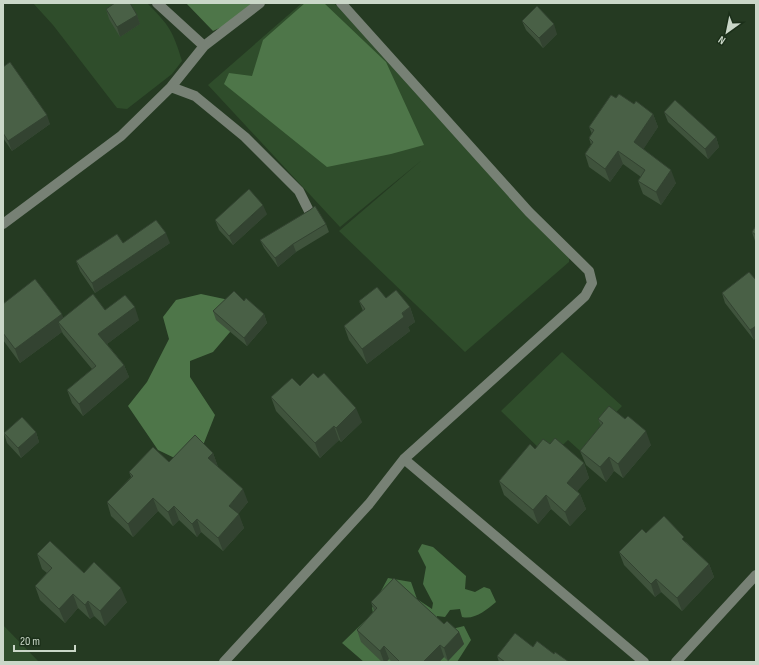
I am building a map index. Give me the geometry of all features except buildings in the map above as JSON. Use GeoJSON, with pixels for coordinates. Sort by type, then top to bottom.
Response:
{"type":"FeatureCollection","features":[{"type":"Feature","properties":{"kind":"street"},"geometry":{"type":"LineString","coordinates":[[157,3],[204,46]]}},
{"type":"Feature","properties":{"kind":"street"},"geometry":{"type":"LineString","coordinates":[[3,224],[121,136],[171,86],[204,46],[260,3]]}},
{"type":"Feature","properties":{"kind":"street"},"geometry":{"type":"LineString","coordinates":[[224,662],[369,504],[404,459],[585,296],[592,284],[589,271],[529,212],[341,3]]}},
{"type":"Feature","properties":{"kind":"street"},"geometry":{"type":"LineString","coordinates":[[171,86],[195,96],[245,137],[299,191],[310,213]]}},
{"type":"Feature","properties":{"kind":"street"},"geometry":{"type":"LineString","coordinates":[[404,459],[644,662]]}},
{"type":"Feature","properties":{"kind":"street"},"geometry":{"type":"LineString","coordinates":[[676,662],[756,575]]}},
{"type":"Feature","properties":{"kind":"shaded area"},"geometry":{"type":"Polygon","coordinates":[[[33,3],[147,3],[165,23],[173,35],[182,61],[172,74],[127,109],[117,108],[53,25],[33,3]]]}},
{"type":"Feature","properties":{"kind":"shaded area"},"geometry":{"type":"Polygon","coordinates":[[[186,3],[255,3],[241,18],[213,31],[186,3]]]}},
{"type":"Feature","properties":{"kind":"shaded area"},"geometry":{"type":"Polygon","coordinates":[[[302,3],[334,3],[569,252],[569,262],[465,352],[339,231],[422,160],[340,227],[208,85],[302,3]]]}},
{"type":"Feature","properties":{"kind":"shaded area"},"geometry":{"type":"Polygon","coordinates":[[[305,3],[324,3],[386,62],[424,145],[391,154],[327,167],[224,84],[229,73],[252,76],[263,40],[305,3]]]}},
{"type":"Feature","properties":{"kind":"shaded area"},"geometry":{"type":"Polygon","coordinates":[[[201,294],[229,300],[236,325],[213,352],[190,361],[190,377],[215,415],[202,448],[185,463],[158,450],[128,406],[147,382],[169,339],[163,317],[176,300],[201,294]]]}},
{"type":"Feature","properties":{"kind":"shaded area"},"geometry":{"type":"Polygon","coordinates":[[[562,352],[622,406],[604,425],[587,457],[568,440],[549,458],[501,411],[562,352]]]}},
{"type":"Feature","properties":{"kind":"shaded area"},"geometry":{"type":"Polygon","coordinates":[[[422,544],[433,547],[466,576],[465,589],[475,592],[484,587],[490,589],[496,602],[476,616],[467,618],[462,617],[460,609],[450,610],[445,617],[437,616],[437,624],[452,629],[464,626],[471,640],[457,662],[364,662],[342,643],[373,613],[372,608],[388,578],[411,582],[417,599],[432,609],[433,603],[423,584],[426,567],[418,551],[422,544]]]}},
{"type":"Feature","properties":{"kind":"shaded area"},"geometry":{"type":"Polygon","coordinates":[[[3,625],[39,662],[3,662],[3,625]]]}}]}
